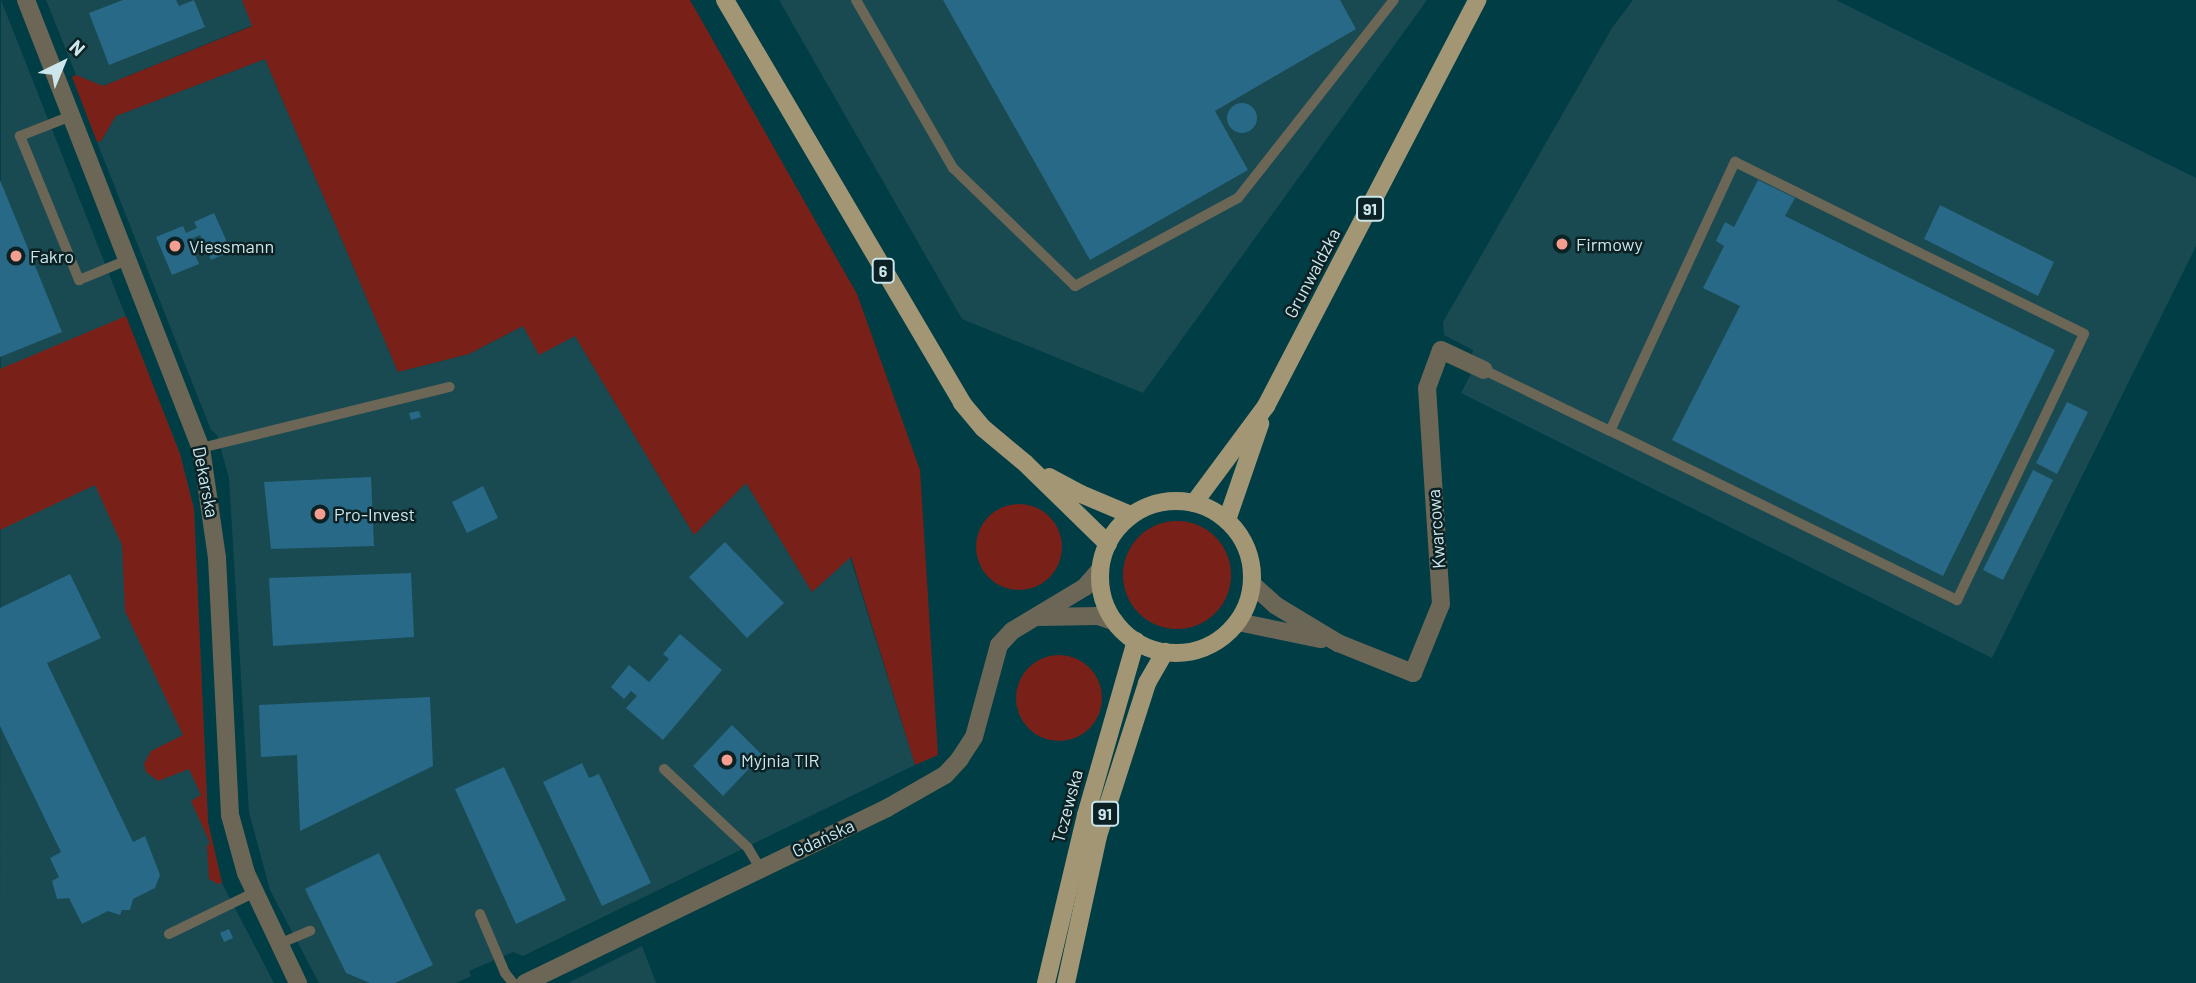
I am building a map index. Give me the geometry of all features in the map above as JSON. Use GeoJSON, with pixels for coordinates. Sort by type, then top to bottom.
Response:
{"type":"FeatureCollection","features":[{"type":"Feature","properties":{"kind":"main road","name":"6"},"geometry":{"type":"LineString","coordinates":[[725,0],[950,386],[983,428],[1025,463],[1108,544]]}},
{"type":"Feature","properties":{"kind":"main road","name":"Grunwaldzka"},"geometry":{"type":"LineString","coordinates":[[1194,503],[1266,406],[1479,4]]}},
{"type":"Feature","properties":{"kind":"main road","name":"Grunwaldzka"},"geometry":{"type":"LineString","coordinates":[[1227,520],[1266,406]]}},
{"type":"Feature","properties":{"kind":"main road","name":"6"},"geometry":{"type":"LineString","coordinates":[[1025,463],[1081,494],[1131,515]]}},
{"type":"Feature","properties":{"kind":"main road"},"geometry":{"type":"LineString","coordinates":[[1172,500],[1194,503],[1227,520],[1247,549],[1252,583],[1245,610],[1224,636],[1205,647],[1185,652],[1165,652],[1136,641],[1115,622],[1102,596],[1100,569],[1108,544],[1131,515],[1151,505],[1172,500]]}},
{"type":"Feature","properties":{"kind":"main road","name":"Tczewska"},"geometry":{"type":"LineString","coordinates":[[1046,983],[1086,815],[1136,641]]}},
{"type":"Feature","properties":{"kind":"main road","name":"91"},"geometry":{"type":"LineString","coordinates":[[1066,983],[1098,836],[1147,683],[1165,652]]}},
{"type":"Feature","properties":{"kind":"street","name":"Dekarska"},"geometry":{"type":"LineString","coordinates":[[26,0],[201,448],[217,558],[230,815],[246,873],[298,983]]}},
{"type":"Feature","properties":{"kind":"street","name":"Kwarcowa"},"geometry":{"type":"LineString","coordinates":[[1252,583],[1275,605],[1339,643],[1413,674],[1441,604],[1427,388],[1441,349],[1484,370]]}},
{"type":"Feature","properties":{"kind":"street","name":"Gdańska"},"geometry":{"type":"LineString","coordinates":[[526,983],[887,808],[945,775],[974,737],[999,645],[1012,631],[1085,587],[1100,569]]}},
{"type":"Feature","properties":{"kind":"street","name":"Gdańska"},"geometry":{"type":"LineString","coordinates":[[1039,617],[1098,616],[1115,622]]}},
{"type":"Feature","properties":{"kind":"street","name":"Kwarcowa"},"geometry":{"type":"LineString","coordinates":[[1238,622],[1339,643]]}},
{"type":"Feature","properties":{"kind":"lane"},"geometry":{"type":"LineString","coordinates":[[856,0],[953,168],[1075,286],[1238,198],[1394,0]]}},
{"type":"Feature","properties":{"kind":"lane"},"geometry":{"type":"LineString","coordinates":[[71,116],[20,136],[79,280],[127,260]]}},
{"type":"Feature","properties":{"kind":"lane"},"geometry":{"type":"LineString","coordinates":[[1484,370],[1957,600],[2084,334],[1735,162],[1610,431]]}},
{"type":"Feature","properties":{"kind":"lane"},"geometry":{"type":"LineString","coordinates":[[201,448],[450,387]]}},
{"type":"Feature","properties":{"kind":"lane"},"geometry":{"type":"LineString","coordinates":[[664,769],[748,848],[760,868]]}},
{"type":"Feature","properties":{"kind":"lane"},"geometry":{"type":"LineString","coordinates":[[169,934],[255,892]]}},
{"type":"Feature","properties":{"kind":"lane"},"geometry":{"type":"LineString","coordinates":[[481,914],[505,973],[513,983]]}},
{"type":"Feature","properties":{"kind":"lane"},"geometry":{"type":"LineString","coordinates":[[279,944],[310,931]]}},
{"type":"Feature","properties":{"kind":"shaded area"},"geometry":{"type":"Polygon","coordinates":[[[1,0],[180,454],[194,509],[208,822],[222,883],[274,983],[0,983],[1,0]]]}},
{"type":"Feature","properties":{"kind":"shaded area"},"geometry":{"type":"Polygon","coordinates":[[[46,0],[242,0],[253,25],[103,86],[76,75],[46,0]]]}},
{"type":"Feature","properties":{"kind":"shaded area"},"geometry":{"type":"Polygon","coordinates":[[[242,0],[690,0],[857,294],[920,470],[938,755],[915,765],[851,557],[812,592],[746,483],[694,535],[575,336],[539,355],[523,326],[469,354],[398,372],[265,59],[116,116],[101,141],[97,142],[72,77],[76,75],[103,86],[252,26],[242,0]]]}},
{"type":"Feature","properties":{"kind":"shaded area"},"geometry":{"type":"Polygon","coordinates":[[[779,0],[1427,0],[1143,393],[962,319],[779,0]]]}},
{"type":"Feature","properties":{"kind":"shaded area"},"geometry":{"type":"Polygon","coordinates":[[[1633,0],[1836,0],[2196,178],[2196,246],[1992,658],[1461,393],[1479,358],[1472,354],[1473,350],[1444,335],[1443,322],[1612,28],[1633,0]]]}},
{"type":"Feature","properties":{"kind":"shaded area"},"geometry":{"type":"Polygon","coordinates":[[[265,59],[398,372],[469,354],[523,326],[575,336],[694,535],[746,483],[812,592],[850,557],[915,765],[523,956],[513,952],[469,971],[471,976],[456,983],[319,983],[270,890],[249,812],[229,478],[217,435],[211,430],[97,142],[101,141],[116,116],[265,59]]]}},
{"type":"Feature","properties":{"kind":"shaded area"},"geometry":{"type":"Polygon","coordinates":[[[126,316],[180,454],[194,509],[208,822],[222,883],[218,884],[209,879],[207,846],[210,843],[191,801],[201,795],[189,769],[158,781],[146,772],[144,764],[151,751],[183,735],[125,611],[122,545],[95,485],[0,530],[0,369],[126,316]]]}},
{"type":"Feature","properties":{"kind":"shaded area"},"geometry":{"type":"Polygon","coordinates":[[[1019,504],[1035,508],[1049,517],[1058,531],[1062,547],[1058,563],[1049,577],[1035,586],[1019,590],[1003,586],[989,577],[980,563],[976,547],[980,531],[989,517],[1003,508],[1019,504]]]}},
{"type":"Feature","properties":{"kind":"shaded area"},"geometry":{"type":"Polygon","coordinates":[[[1177,521],[1198,525],[1215,537],[1227,554],[1231,575],[1227,596],[1215,613],[1198,625],[1177,629],[1156,625],[1139,613],[1127,596],[1123,575],[1127,554],[1139,537],[1156,525],[1177,521]]]}},
{"type":"Feature","properties":{"kind":"shaded area"},"geometry":{"type":"Polygon","coordinates":[[[1059,655],[1083,662],[1095,674],[1102,698],[1095,722],[1083,734],[1059,741],[1035,734],[1023,722],[1016,698],[1023,674],[1035,662],[1059,655]]]}},
{"type":"Feature","properties":{"kind":"shaded area"},"geometry":{"type":"Polygon","coordinates":[[[642,946],[656,983],[568,983],[642,946]]]}},
{"type":"Feature","properties":{"kind":"building"},"geometry":{"type":"Polygon","coordinates":[[[123,0],[176,0],[179,6],[194,0],[205,27],[109,65],[89,13],[123,0]]]}},
{"type":"Feature","properties":{"kind":"building"},"geometry":{"type":"Polygon","coordinates":[[[943,0],[1340,0],[1356,29],[1215,111],[1248,170],[1090,260],[943,0]]]}},
{"type":"Feature","properties":{"kind":"building"},"geometry":{"type":"Polygon","coordinates":[[[1242,103],[1253,107],[1257,118],[1253,129],[1242,133],[1231,129],[1227,118],[1231,107],[1242,103]]]}},
{"type":"Feature","properties":{"kind":"building","name":"Fakro"},"geometry":{"type":"Polygon","coordinates":[[[0,180],[62,332],[0,357],[0,180]]]}},
{"type":"Feature","properties":{"kind":"building"},"geometry":{"type":"Polygon","coordinates":[[[1758,180],[1795,198],[1785,216],[2055,350],[1943,576],[1672,440],[1740,306],[1703,288],[1724,246],[1716,241],[1725,222],[1734,227],[1758,180]]]}},
{"type":"Feature","properties":{"kind":"building"},"geometry":{"type":"Polygon","coordinates":[[[1940,205],[2054,262],[2038,296],[1924,239],[1940,205]]]}},
{"type":"Feature","properties":{"kind":"building","name":"Viessmann"},"geometry":{"type":"Polygon","coordinates":[[[214,213],[231,251],[211,260],[200,235],[189,240],[199,264],[172,275],[156,237],[183,226],[186,233],[197,228],[194,222],[214,213]]]}},
{"type":"Feature","properties":{"kind":"building"},"geometry":{"type":"Polygon","coordinates":[[[2067,402],[2088,412],[2057,474],[2036,463],[2067,402]]]}},
{"type":"Feature","properties":{"kind":"building"},"geometry":{"type":"Polygon","coordinates":[[[419,411],[421,417],[411,420],[409,413],[419,411]]]}},
{"type":"Feature","properties":{"kind":"building"},"geometry":{"type":"Polygon","coordinates":[[[2033,470],[2053,480],[2003,580],[1983,570],[2033,470]]]}},
{"type":"Feature","properties":{"kind":"building","name":"Pro-Invest"},"geometry":{"type":"Polygon","coordinates":[[[371,477],[374,546],[271,549],[264,482],[371,477]]]}},
{"type":"Feature","properties":{"kind":"building"},"geometry":{"type":"Polygon","coordinates":[[[483,486],[498,518],[467,533],[452,502],[483,486]]]}},
{"type":"Feature","properties":{"kind":"building"},"geometry":{"type":"Polygon","coordinates":[[[725,542],[784,603],[747,638],[689,577],[725,542]]]}},
{"type":"Feature","properties":{"kind":"building"},"geometry":{"type":"Polygon","coordinates":[[[411,573],[414,637],[273,646],[269,578],[411,573]]]}},
{"type":"Feature","properties":{"kind":"building"},"geometry":{"type":"Polygon","coordinates":[[[70,574],[101,638],[47,663],[133,842],[145,836],[160,875],[155,888],[133,899],[130,910],[122,910],[120,915],[108,911],[82,924],[69,898],[57,899],[52,881],[59,877],[50,858],[61,852],[0,726],[0,608],[70,574]]]}},
{"type":"Feature","properties":{"kind":"building"},"geometry":{"type":"Polygon","coordinates":[[[680,634],[722,670],[663,740],[626,708],[637,696],[631,691],[624,699],[611,687],[629,665],[649,682],[669,659],[663,654],[680,634]]]}},
{"type":"Feature","properties":{"kind":"building"},"geometry":{"type":"Polygon","coordinates":[[[430,697],[433,766],[300,831],[297,755],[261,757],[259,705],[430,697]]]}},
{"type":"Feature","properties":{"kind":"building","name":"Myjnia TIR"},"geometry":{"type":"Polygon","coordinates":[[[732,725],[762,755],[723,796],[693,766],[732,725]]]}},
{"type":"Feature","properties":{"kind":"building"},"geometry":{"type":"Polygon","coordinates":[[[582,763],[589,778],[599,774],[651,883],[602,906],[543,782],[582,763]]]}},
{"type":"Feature","properties":{"kind":"building"},"geometry":{"type":"Polygon","coordinates":[[[504,767],[566,900],[516,924],[455,789],[504,767]]]}},
{"type":"Feature","properties":{"kind":"building"},"geometry":{"type":"Polygon","coordinates":[[[379,853],[433,965],[395,983],[370,983],[346,973],[305,889],[379,853]]]}},
{"type":"Feature","properties":{"kind":"building"},"geometry":{"type":"Polygon","coordinates":[[[229,929],[233,938],[224,942],[220,933],[229,929]]]}},
{"type":"Feature","properties":{"kind":"place","name":"Firmowy"},"geometry":{"type":"Point","coordinates":[1562,244]}},
{"type":"Feature","properties":{"kind":"place","name":"Viessmann"},"geometry":{"type":"Point","coordinates":[175,246]}},
{"type":"Feature","properties":{"kind":"place","name":"Fakro"},"geometry":{"type":"Point","coordinates":[16,256]}},
{"type":"Feature","properties":{"kind":"place","name":"Pro-Invest"},"geometry":{"type":"Point","coordinates":[320,514]}},
{"type":"Feature","properties":{"kind":"place","name":"Myjnia TIR"},"geometry":{"type":"Point","coordinates":[727,760]}}]}
